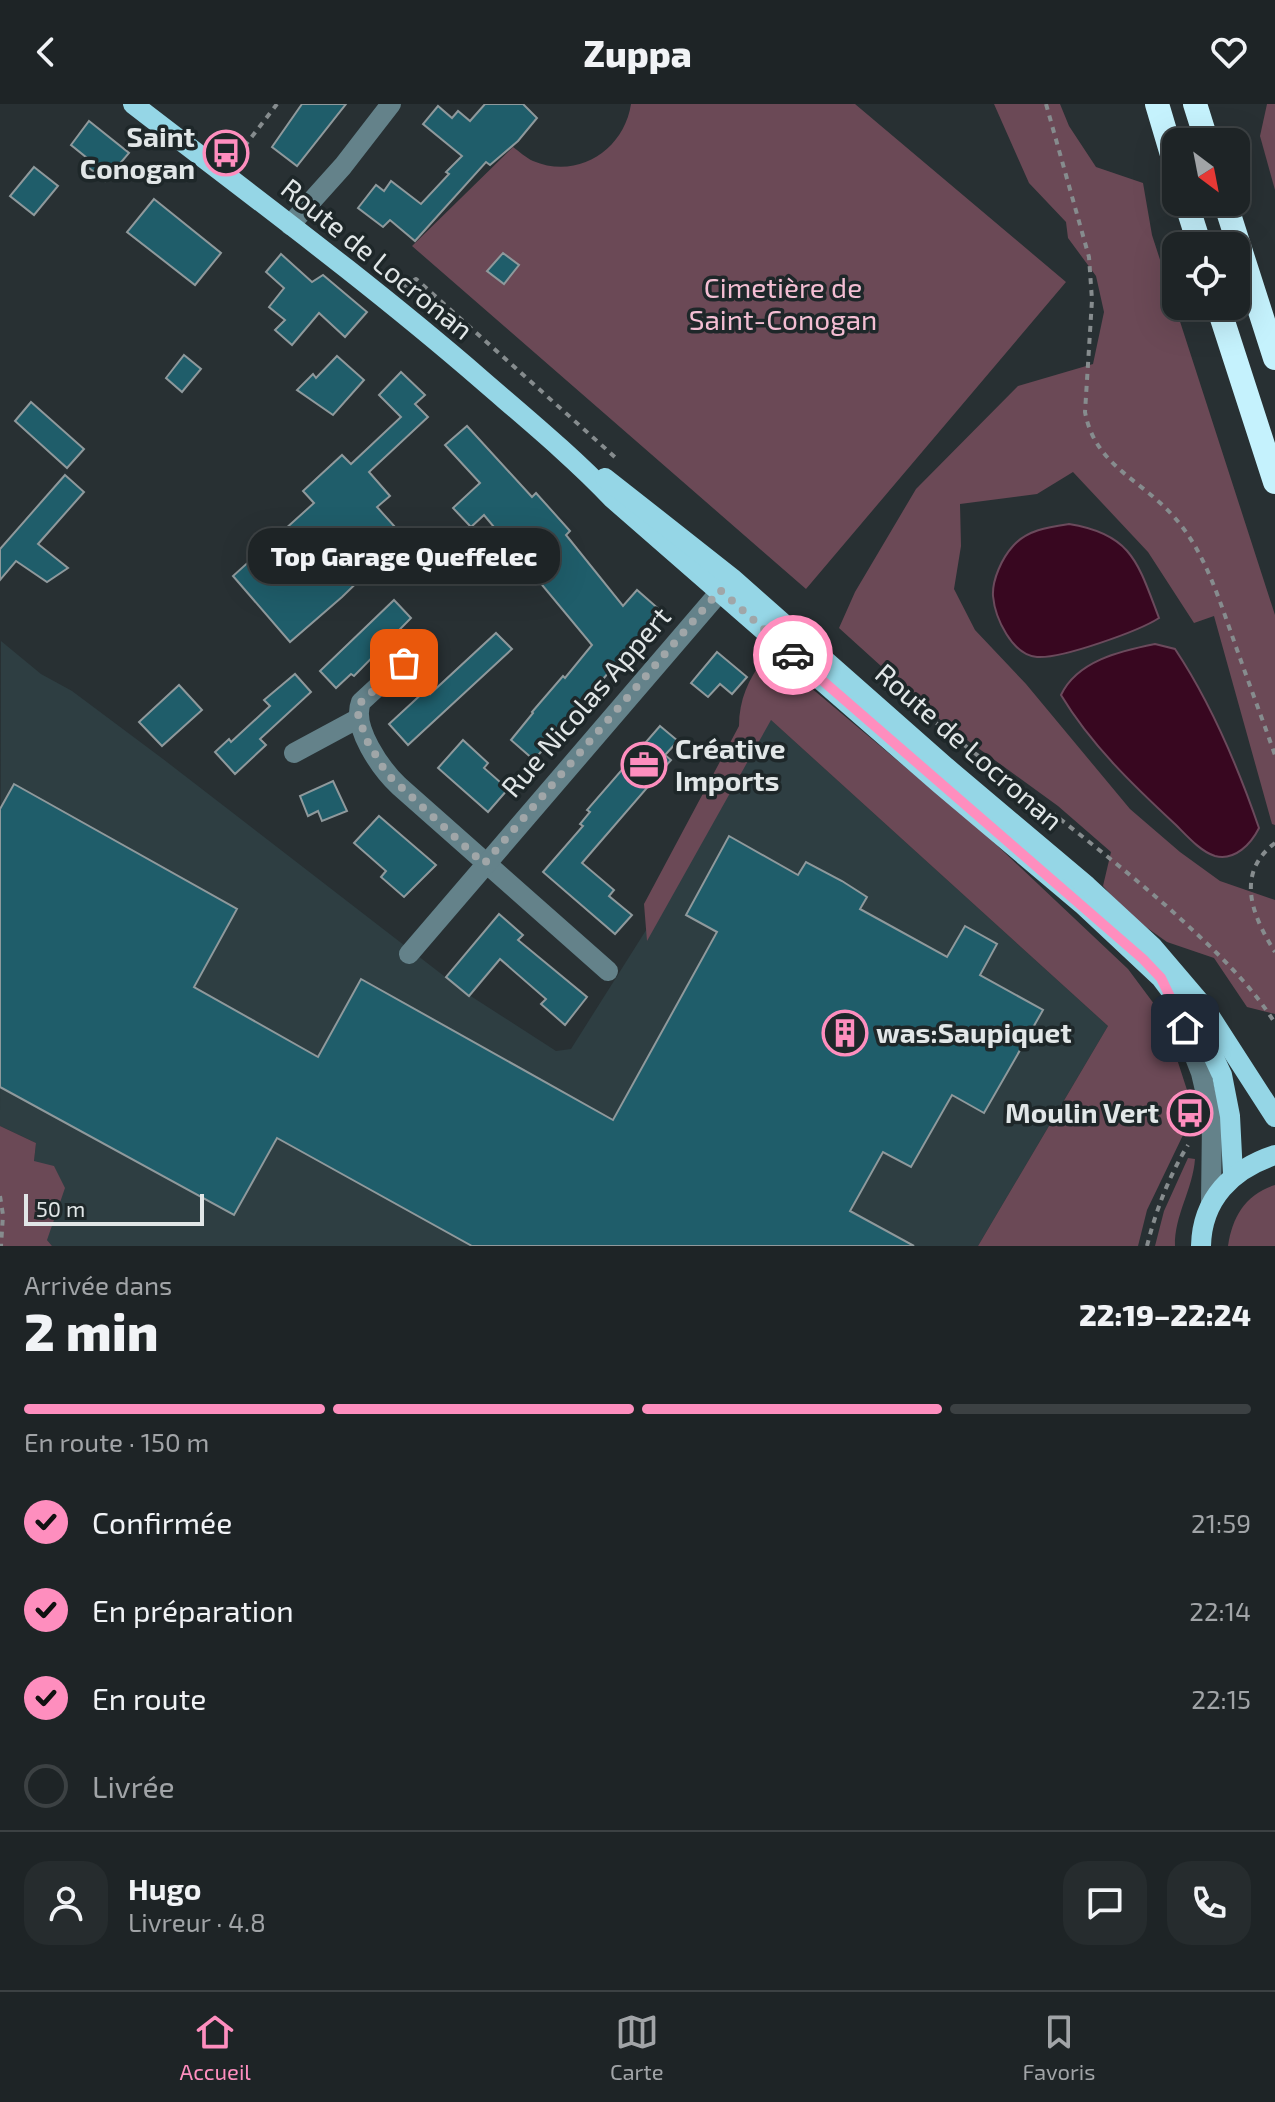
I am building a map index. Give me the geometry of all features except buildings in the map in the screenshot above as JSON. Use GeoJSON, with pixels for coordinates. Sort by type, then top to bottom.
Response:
{"type":"FeatureCollection","features":[{"type":"Feature","properties":{"kind":"highway"},"geometry":{"type":"LineString","coordinates":[[1157,104],[1164,128]]}},
{"type":"Feature","properties":{"kind":"highway"},"geometry":{"type":"LineString","coordinates":[[1195,104],[1203,128]]}},
{"type":"Feature","properties":{"kind":"highway"},"geometry":{"type":"LineString","coordinates":[[1229,216],[1275,358]]}},
{"type":"Feature","properties":{"kind":"highway"},"geometry":{"type":"LineString","coordinates":[[1223,320],[1275,482]]}},
{"type":"Feature","properties":{"kind":"main road","name":"Route de Locronan"},"geometry":{"type":"LineString","coordinates":[[133,104],[407,317],[581,465],[635,518],[726,584],[1087,886],[1152,946],[1204,1007],[1275,1117]]}},
{"type":"Feature","properties":{"kind":"main road","name":"Route de Locronan"},"geometry":{"type":"LineString","coordinates":[[726,584],[834,693],[1082,904],[1161,978],[1203,1034],[1222,1075],[1232,1134],[1233,1175]]}},
{"type":"Feature","properties":{"kind":"main road"},"geometry":{"type":"LineString","coordinates":[[1201,1246],[1203,1222],[1211,1203],[1233,1175],[1254,1162],[1275,1155]]}},
{"type":"Feature","properties":{"kind":"street"},"geometry":{"type":"LineString","coordinates":[[290,225],[343,166],[391,104]]}},
{"type":"Feature","properties":{"kind":"street","name":"Rue Nicolas Appert"},"geometry":{"type":"LineString","coordinates":[[409,954],[726,584]]}},
{"type":"Feature","properties":{"kind":"street"},"geometry":{"type":"LineString","coordinates":[[425,643],[361,702],[357,711],[366,739],[387,774],[484,864],[608,971]]}},
{"type":"Feature","properties":{"kind":"street"},"geometry":{"type":"LineString","coordinates":[[294,753],[359,718]]}},
{"type":"Feature","properties":{"kind":"street","name":"Route de Locronan"},"geometry":{"type":"LineString","coordinates":[[1161,978],[1185,1028],[1207,1095],[1212,1120],[1211,1203]]}},
{"type":"Feature","properties":{"kind":"path"},"geometry":{"type":"LineString","coordinates":[[236,158],[277,104]]}},
{"type":"Feature","properties":{"kind":"path"},"geometry":{"type":"LineString","coordinates":[[1046,104],[1089,257],[1092,300],[1085,396],[1087,424],[1094,442],[1106,459],[1162,503],[1192,541],[1213,584],[1275,755]]}},
{"type":"Feature","properties":{"kind":"path"},"geometry":{"type":"LineString","coordinates":[[1275,843],[1259,863],[1250,892],[1260,926],[1275,952]]}},
{"type":"Feature","properties":{"kind":"path"},"geometry":{"type":"LineString","coordinates":[[0,1196],[3,1215],[1,1246]]}},
{"type":"Feature","properties":{"kind":"shaded area"},"geometry":{"type":"Polygon","coordinates":[[[1069,524],[1107,535],[1130,554],[1159,618],[1118,637],[1081,649],[1048,656],[1028,655],[1006,634],[997,615],[993,596],[996,576],[1005,557],[1025,536],[1069,524]]]}},
{"type":"Feature","properties":{"kind":"shaded area"},"geometry":{"type":"Polygon","coordinates":[[[1,641],[41,674],[72,691],[163,759],[466,993],[556,1051],[571,1049],[655,916],[659,891],[770,719],[1108,1026],[978,1246],[52,1246],[47,1240],[34,1161],[36,1143],[0,1126],[1,641]]]}},
{"type":"Feature","properties":{"kind":"shaded area"},"geometry":{"type":"Polygon","coordinates":[[[1155,644],[1175,649],[1212,713],[1233,759],[1259,828],[1252,840],[1236,854],[1215,856],[1189,838],[1114,764],[1061,695],[1078,674],[1101,659],[1155,644]]]}},
{"type":"Feature","properties":{"kind":"green space","name":"Cimetière de Saint-Conogan"},"geometry":{"type":"Polygon","coordinates":[[[631,104],[855,104],[1066,282],[806,589],[412,246],[513,147],[530,160],[550,166],[566,167],[582,163],[596,157],[619,135],[631,104]]]}},
{"type":"Feature","properties":{"kind":"green space"},"geometry":{"type":"Polygon","coordinates":[[[994,104],[1060,104],[1069,126],[1096,167],[1143,183],[1152,235],[1162,266],[1162,320],[1180,320],[1275,615],[1275,825],[1272,824],[1214,616],[1194,623],[1148,552],[1073,472],[1037,494],[960,504],[961,546],[954,589],[975,630],[1026,684],[1130,809],[1220,881],[1275,900],[1275,1014],[1247,1007],[1214,958],[1167,942],[1129,915],[1103,886],[1111,852],[1058,806],[945,724],[839,628],[855,592],[916,489],[1018,386],[1093,364],[1104,312],[1096,276],[1068,238],[1066,222],[1029,183],[994,104]]]}},
{"type":"Feature","properties":{"kind":"green space"},"geometry":{"type":"Polygon","coordinates":[[[1267,104],[1275,104],[1275,190],[1260,136],[1267,104]]]}},
{"type":"Feature","properties":{"kind":"green space"},"geometry":{"type":"Polygon","coordinates":[[[767,655],[816,692],[986,835],[1128,969],[1163,1016],[1187,1090],[1176,1094],[1183,1113],[1184,1133],[1147,1210],[1138,1246],[978,1246],[1108,1026],[771,720],[647,941],[644,904],[739,726],[747,688],[767,655]]]}},
{"type":"Feature","properties":{"kind":"green space"},"geometry":{"type":"Polygon","coordinates":[[[0,1126],[36,1143],[34,1161],[54,1166],[65,1188],[47,1240],[52,1246],[0,1246],[0,1126]]]}},
{"type":"Feature","properties":{"kind":"green space"},"geometry":{"type":"Polygon","coordinates":[[[1188,1158],[1195,1159],[1194,1170],[1177,1224],[1175,1246],[1155,1246],[1164,1211],[1188,1158]]]}},
{"type":"Feature","properties":{"kind":"green space"},"geometry":{"type":"Polygon","coordinates":[[[1275,1185],[1275,1246],[1228,1246],[1242,1208],[1256,1194],[1275,1185]]]}},
{"type":"Feature","properties":{"kind":"way so far"},"geometry":{"type":"LineString","coordinates":[[404,663],[361,702],[357,711],[366,739],[387,774],[484,864],[720,590],[793,655]]}},
{"type":"Feature","properties":{"kind":"place","name":"Saint Conogan"},"geometry":{"type":"Point","coordinates":[226,153]}},
{"type":"Feature","properties":{"kind":"place","name":"Top Garage Queffelec"},"geometry":{"type":"Point","coordinates":[404,663]}},
{"type":"Feature","properties":{"kind":"place","name":"Créative Imports"},"geometry":{"type":"Point","coordinates":[644,765]}},
{"type":"Feature","properties":{"kind":"place","name":"was:Saupiquet"},"geometry":{"type":"Point","coordinates":[845,1033]}},
{"type":"Feature","properties":{"kind":"place","name":"Moulin Vert"},"geometry":{"type":"Point","coordinates":[1190,1113]}},
{"type":"Feature","properties":{"kind":"route"},"geometry":{"type":"LineString","coordinates":[[793,655],[1143,959],[1161,978],[1185,1028]]}}]}
